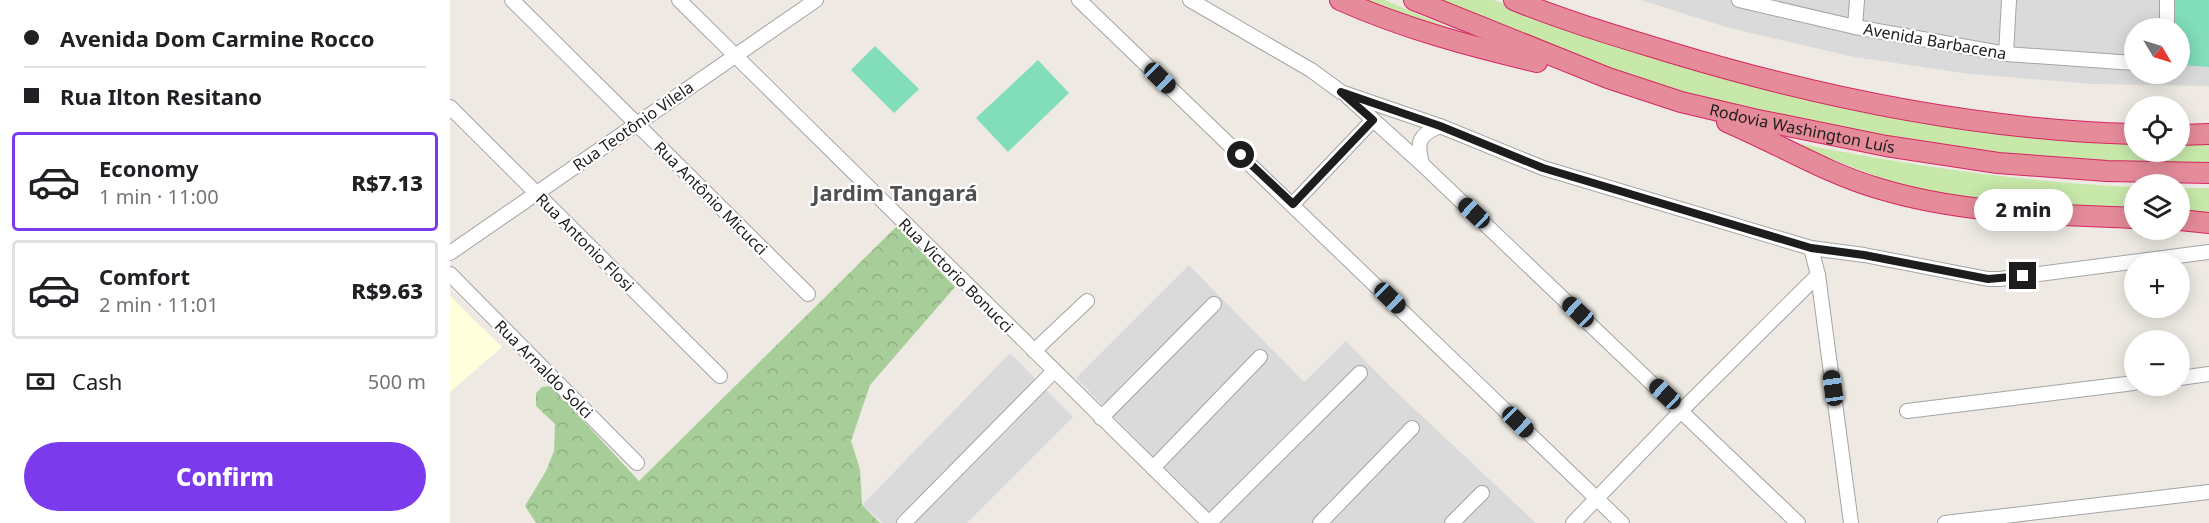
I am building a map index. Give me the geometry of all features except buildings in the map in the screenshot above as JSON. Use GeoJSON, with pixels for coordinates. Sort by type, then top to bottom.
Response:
{"type":"FeatureCollection","features":[{"type":"Feature","properties":{"kind":"highway"},"geometry":{"type":"LineString","coordinates":[[1340,0],[1420,32],[1608,78]]}},
{"type":"Feature","properties":{"kind":"highway","name":"Rodovia Washington Luís"},"geometry":{"type":"LineString","coordinates":[[1414,0],[1608,78],[1681,102],[1826,134],[1998,163],[2107,171],[2209,173]]}},
{"type":"Feature","properties":{"kind":"highway"},"geometry":{"type":"LineString","coordinates":[[1514,0],[1588,28],[1746,75],[1865,103],[2000,124],[2124,133]]}},
{"type":"Feature","properties":{"kind":"highway"},"geometry":{"type":"LineString","coordinates":[[1546,0],[1650,46]]}},
{"type":"Feature","properties":{"kind":"highway"},"geometry":{"type":"LineString","coordinates":[[1681,102],[1851,179],[1877,188],[1925,200],[2006,212],[2124,218]]}},
{"type":"Feature","properties":{"kind":"highway"},"geometry":{"type":"LineString","coordinates":[[2190,135],[2209,134]]}},
{"type":"Feature","properties":{"kind":"highway"},"geometry":{"type":"LineString","coordinates":[[2190,221],[2209,223]]}},
{"type":"Feature","properties":{"kind":"street","name":"Rua Antônio Micucci"},"geometry":{"type":"LineString","coordinates":[[512,0],[808,294]]}},
{"type":"Feature","properties":{"kind":"street","name":"Rua Victorio Bonucci"},"geometry":{"type":"LineString","coordinates":[[679,0],[1053,372],[1209,523]]}},
{"type":"Feature","properties":{"kind":"street","name":"Rua Teotônio Vilela"},"geometry":{"type":"LineString","coordinates":[[450,253],[816,0]]}},
{"type":"Feature","properties":{"kind":"street"},"geometry":{"type":"LineString","coordinates":[[1079,0],[1622,523]]}},
{"type":"Feature","properties":{"kind":"street"},"geometry":{"type":"LineString","coordinates":[[1190,0],[1311,69],[1341,92],[1422,164],[1798,523]]}},
{"type":"Feature","properties":{"kind":"street","name":"Avenida Barbacena"},"geometry":{"type":"LineString","coordinates":[[1739,0],[1855,27],[2006,54],[2124,62]]}},
{"type":"Feature","properties":{"kind":"street"},"geometry":{"type":"LineString","coordinates":[[1855,27],[1857,0]]}},
{"type":"Feature","properties":{"kind":"street"},"geometry":{"type":"LineString","coordinates":[[2006,54],[2009,0]]}},
{"type":"Feature","properties":{"kind":"street"},"geometry":{"type":"LineString","coordinates":[[2167,0],[2167,18]]}},
{"type":"Feature","properties":{"kind":"street"},"geometry":{"type":"LineString","coordinates":[[1341,92],[1440,126],[1543,168],[1811,248],[1864,255],[1988,279],[2209,252]]}},
{"type":"Feature","properties":{"kind":"street","name":"Rua Antonio Flosi"},"geometry":{"type":"LineString","coordinates":[[450,107],[720,376]]}},
{"type":"Feature","properties":{"kind":"street"},"geometry":{"type":"LineString","coordinates":[[1293,204],[1373,120]]}},
{"type":"Feature","properties":{"kind":"street"},"geometry":{"type":"LineString","coordinates":[[1422,164],[1419,142],[1428,132],[1440,126]]}},
{"type":"Feature","properties":{"kind":"street"},"geometry":{"type":"LineString","coordinates":[[1811,248],[1818,275],[1851,523]]}},
{"type":"Feature","properties":{"kind":"street","name":"Rua Arnaldo Solci"},"geometry":{"type":"LineString","coordinates":[[450,274],[637,464]]}},
{"type":"Feature","properties":{"kind":"street"},"geometry":{"type":"LineString","coordinates":[[1573,523],[1682,410],[1818,275]]}},
{"type":"Feature","properties":{"kind":"street"},"geometry":{"type":"LineString","coordinates":[[1034,351],[1087,301]]}},
{"type":"Feature","properties":{"kind":"street"},"geometry":{"type":"LineString","coordinates":[[1101,418],[1214,304]]}},
{"type":"Feature","properties":{"kind":"street"},"geometry":{"type":"LineString","coordinates":[[1153,468],[1260,357]]}},
{"type":"Feature","properties":{"kind":"street"},"geometry":{"type":"LineString","coordinates":[[904,523],[1053,372]]}},
{"type":"Feature","properties":{"kind":"street"},"geometry":{"type":"LineString","coordinates":[[1209,523],[1360,373]]}},
{"type":"Feature","properties":{"kind":"street"},"geometry":{"type":"LineString","coordinates":[[2190,377],[2209,374]]}},
{"type":"Feature","properties":{"kind":"street"},"geometry":{"type":"LineString","coordinates":[[1907,411],[2124,384]]}},
{"type":"Feature","properties":{"kind":"street"},"geometry":{"type":"LineString","coordinates":[[1320,523],[1412,428]]}},
{"type":"Feature","properties":{"kind":"street"},"geometry":{"type":"LineString","coordinates":[[1945,523],[2209,492]]}},
{"type":"Feature","properties":{"kind":"street"},"geometry":{"type":"LineString","coordinates":[[1452,523],[1482,493]]}},
{"type":"Feature","properties":{"kind":"shaded area"},"geometry":{"type":"Polygon","coordinates":[[[1641,0],[2209,0],[2209,86],[2092,84],[1970,74],[1854,57],[1729,28],[1641,0]]]}},
{"type":"Feature","properties":{"kind":"shaded area"},"geometry":{"type":"Polygon","coordinates":[[[1189,265],[1304,382],[1346,341],[1391,387],[1536,523],[1219,523],[1076,378],[1189,265]]]}},
{"type":"Feature","properties":{"kind":"shaded area"},"geometry":{"type":"Polygon","coordinates":[[[450,296],[502,347],[450,392],[450,296]]]}},
{"type":"Feature","properties":{"kind":"shaded area"},"geometry":{"type":"Polygon","coordinates":[[[1010,353],[1073,417],[967,523],[883,523],[862,505],[1010,353]]]}},
{"type":"Feature","properties":{"kind":"green space"},"geometry":{"type":"Polygon","coordinates":[[[1355,0],[1385,0],[1475,39],[1355,0]]]}},
{"type":"Feature","properties":{"kind":"green space"},"geometry":{"type":"Polygon","coordinates":[[[1431,0],[1494,0],[1549,23],[1651,57],[1763,88],[2124,140],[2124,162],[2190,162],[2190,142],[2209,143],[2209,166],[2030,159],[1825,128],[1676,91],[1608,69],[1431,0]]]}},
{"type":"Feature","properties":{"kind":"green space"},"geometry":{"type":"Polygon","coordinates":[[[2175,0],[2209,0],[2209,67],[2190,66],[2190,18],[2174,18],[2175,0]]]}},
{"type":"Feature","properties":{"kind":"green space"},"geometry":{"type":"Polygon","coordinates":[[[875,46],[919,89],[894,113],[851,70],[875,46]]]}},
{"type":"Feature","properties":{"kind":"green space"},"geometry":{"type":"Polygon","coordinates":[[[1038,60],[1069,93],[1008,152],[976,118],[1038,60]]]}},
{"type":"Feature","properties":{"kind":"green space"},"geometry":{"type":"Polygon","coordinates":[[[1802,144],[1968,172],[2124,187],[2124,209],[2024,206],[1963,200],[1892,182],[1802,146],[1802,144]]]}},
{"type":"Feature","properties":{"kind":"green space"},"geometry":{"type":"Polygon","coordinates":[[[2190,188],[2209,188],[2209,214],[2190,211],[2190,188]]]}},
{"type":"Feature","properties":{"kind":"green space"},"geometry":{"type":"Polygon","coordinates":[[[897,226],[955,287],[870,385],[851,441],[860,469],[862,505],[880,523],[536,523],[525,506],[546,471],[554,451],[555,424],[536,406],[536,393],[542,387],[551,386],[639,481],[897,226]]]}},
{"type":"Feature","properties":{"kind":"district","name":"Jardim Tangará"},"geometry":{"type":"Point","coordinates":[895,193]}},
{"type":"Feature","properties":{"kind":"route"},"geometry":{"type":"LineString","coordinates":[[1241,155],[1293,204],[1373,120],[1341,92],[1440,126],[1543,168],[1811,248],[1864,255],[1988,279],[2023,276]]}}]}
